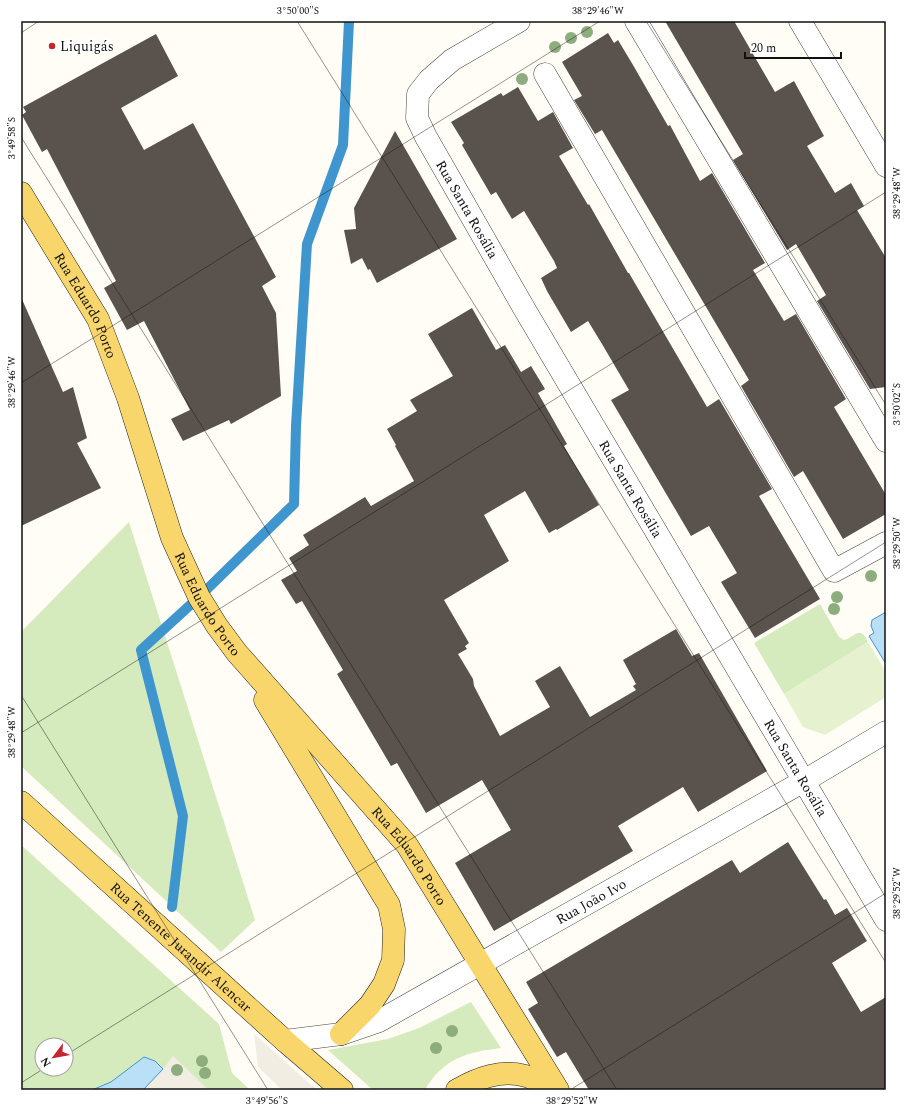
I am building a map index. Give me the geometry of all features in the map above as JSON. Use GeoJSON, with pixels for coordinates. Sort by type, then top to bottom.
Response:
{"type":"FeatureCollection","features":[{"type":"Feature","properties":{"kind":"main road","name":"Rua Eduardo Porto"},"geometry":{"type":"LineString","coordinates":[[21,193],[98,319],[128,398],[172,538],[199,597],[217,626],[237,653],[407,845],[558,1090]]}},
{"type":"Feature","properties":{"kind":"main road"},"geometry":{"type":"LineString","coordinates":[[237,653],[389,906],[394,929],[393,960],[384,984],[370,1005],[341,1034]]}},
{"type":"Feature","properties":{"kind":"main road","name":"Rua Tenente Jurandir Alencar"},"geometry":{"type":"LineString","coordinates":[[21,802],[285,1041],[342,1090]]}},
{"type":"Feature","properties":{"kind":"main road"},"geometry":{"type":"LineString","coordinates":[[457,1090],[486,1076],[504,1073],[526,1076],[555,1090]]}},
{"type":"Feature","properties":{"kind":"street","name":"Rua Santa Rosália"},"geometry":{"type":"LineString","coordinates":[[519,21],[452,60],[429,80],[418,94],[417,118],[426,137],[525,310],[886,920]]}},
{"type":"Feature","properties":{"kind":"street"},"geometry":{"type":"LineString","coordinates":[[636,21],[886,442]]}},
{"type":"Feature","properties":{"kind":"street"},"geometry":{"type":"LineString","coordinates":[[800,21],[886,166]]}},
{"type":"Feature","properties":{"kind":"street"},"geometry":{"type":"LineString","coordinates":[[545,74],[834,572],[886,543]]}},
{"type":"Feature","properties":{"kind":"street","name":"Rua João Ivo"},"geometry":{"type":"LineString","coordinates":[[285,1041],[341,1034],[380,1022],[804,781],[886,732]]}},
{"type":"Feature","properties":{"kind":"green space"},"geometry":{"type":"Polygon","coordinates":[[[129,522],[255,920],[221,952],[21,766],[21,632],[129,522]]]}},
{"type":"Feature","properties":{"kind":"green space"},"geometry":{"type":"Polygon","coordinates":[[[820,604],[839,637],[844,640],[857,633],[860,633],[868,642],[784,694],[754,643],[820,604]]]}},
{"type":"Feature","properties":{"kind":"green space"},"geometry":{"type":"Polygon","coordinates":[[[868,642],[886,672],[886,697],[825,735],[803,727],[784,694],[868,642]]]}},
{"type":"Feature","properties":{"kind":"green space"},"geometry":{"type":"Polygon","coordinates":[[[21,845],[219,1024],[232,1073],[250,1090],[21,1090],[21,845]]]}},
{"type":"Feature","properties":{"kind":"green space"},"geometry":{"type":"Polygon","coordinates":[[[471,1002],[501,1048],[457,1058],[440,1070],[425,1090],[373,1090],[328,1050],[388,1039],[419,1028],[471,1002]]]}},
{"type":"Feature","properties":{"kind":"shaded area"},"geometry":{"type":"Polygon","coordinates":[[[254,1034],[317,1090],[282,1090],[258,1067],[254,1034]]]}},
{"type":"Feature","properties":{"kind":"shaded area"},"geometry":{"type":"Polygon","coordinates":[[[173,1056],[209,1090],[143,1090],[173,1056]]]}},
{"type":"Feature","properties":{"kind":"water"},"geometry":{"type":"Polygon","coordinates":[[[886,612],[886,664],[869,636],[874,633],[871,626],[872,620],[886,612]]]}},
{"type":"Feature","properties":{"kind":"water"},"geometry":{"type":"Polygon","coordinates":[[[144,1057],[155,1061],[163,1069],[143,1090],[92,1090],[111,1082],[144,1057]]]}},
{"type":"Feature","properties":{"kind":"building"},"geometry":{"type":"Polygon","coordinates":[[[665,21],[734,21],[775,92],[794,81],[824,136],[807,146],[835,193],[851,183],[864,206],[857,210],[886,258],[886,387],[870,389],[817,301],[826,295],[796,244],[787,250],[733,160],[743,154],[665,21]]]}},
{"type":"Feature","properties":{"kind":"building"},"geometry":{"type":"Polygon","coordinates":[[[608,33],[614,43],[618,40],[668,126],[670,125],[700,181],[712,173],[765,263],[753,270],[784,321],[796,314],[846,399],[834,407],[886,495],[886,514],[843,539],[803,471],[794,477],[741,386],[749,380],[602,130],[595,134],[574,100],[582,96],[562,62],[608,33]]]}},
{"type":"Feature","properties":{"kind":"building"},"geometry":{"type":"Polygon","coordinates":[[[156,34],[178,76],[121,108],[144,150],[193,123],[276,277],[262,286],[276,313],[281,396],[231,424],[229,420],[183,441],[171,419],[190,410],[144,321],[127,330],[104,288],[116,281],[47,149],[42,152],[22,115],[26,112],[23,107],[156,34]]]}},
{"type":"Feature","properties":{"kind":"building"},"geometry":{"type":"Polygon","coordinates":[[[518,87],[538,121],[553,112],[573,148],[559,156],[588,205],[589,204],[707,407],[719,399],[772,489],[759,496],[820,599],[755,638],[721,582],[737,573],[709,526],[691,536],[611,400],[629,390],[602,344],[588,321],[571,332],[547,291],[541,278],[557,268],[554,261],[524,211],[512,219],[496,192],[491,195],[462,145],[464,143],[451,122],[501,93],[503,96],[518,87]]]}},
{"type":"Feature","properties":{"kind":"building"},"geometry":{"type":"Polygon","coordinates":[[[395,131],[457,239],[377,283],[370,269],[368,270],[362,258],[351,264],[344,230],[356,229],[354,208],[395,131]]]}},
{"type":"Feature","properties":{"kind":"building"},"geometry":{"type":"Polygon","coordinates":[[[21,297],[63,392],[73,387],[87,438],[77,443],[101,488],[21,526],[21,297]]]}},
{"type":"Feature","properties":{"kind":"building"},"geometry":{"type":"Polygon","coordinates":[[[472,308],[496,350],[505,345],[521,372],[531,366],[545,389],[538,393],[567,444],[564,446],[599,505],[557,530],[556,529],[549,533],[525,491],[484,515],[509,561],[444,600],[469,643],[465,646],[467,649],[458,654],[473,679],[474,686],[500,736],[550,707],[535,681],[560,666],[590,717],[636,690],[633,686],[636,684],[623,660],[676,629],[692,656],[699,653],[767,771],[698,812],[683,787],[618,826],[633,851],[494,931],[455,863],[511,830],[482,780],[426,813],[397,763],[391,766],[337,674],[343,670],[302,601],[296,604],[281,580],[297,571],[289,558],[309,545],[303,535],[365,497],[371,506],[414,481],[387,429],[417,411],[410,400],[453,376],[428,334],[472,308]]]}},
{"type":"Feature","properties":{"kind":"building"},"geometry":{"type":"Polygon","coordinates":[[[788,842],[835,915],[847,908],[867,941],[832,963],[861,1012],[886,997],[886,1090],[589,1090],[566,1052],[557,1057],[528,1009],[538,1003],[526,982],[732,860],[740,873],[788,842]]]}},
{"type":"Feature","properties":{"kind":"waterway"},"geometry":{"type":"LineString","coordinates":[[172,907],[183,816],[141,650],[199,597],[294,504],[296,426],[307,244],[343,145],[349,21]]}},
{"type":"Feature","properties":{"kind":"place","name":"Liquigás"},"geometry":{"type":"Point","coordinates":[52,46]}}]}
